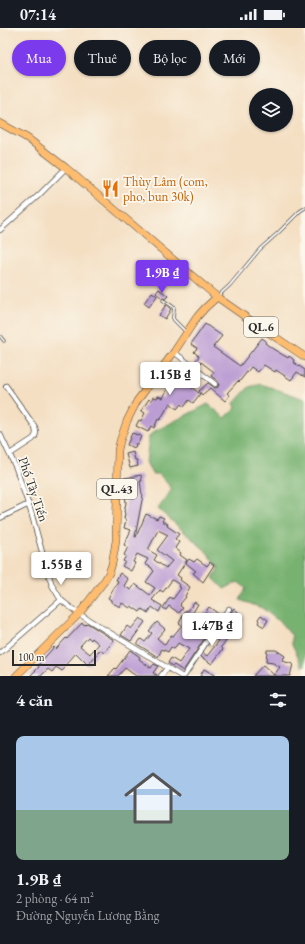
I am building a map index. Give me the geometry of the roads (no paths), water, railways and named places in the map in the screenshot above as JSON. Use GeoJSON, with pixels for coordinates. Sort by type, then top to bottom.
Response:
{"type":"FeatureCollection","features":[{"type":"Feature","properties":{"kind":"highway","name":"QL.6"},"geometry":{"type":"LineString","coordinates":[[0,123],[27,138],[66,168],[217,297],[305,357]]}},
{"type":"Feature","properties":{"kind":"highway","name":"QL.43"},"geometry":{"type":"LineString","coordinates":[[16,676],[79,614],[109,574],[116,541],[118,450],[122,433],[137,401],[174,352],[197,317],[217,297]]}},
{"type":"Feature","properties":{"kind":"street"},"geometry":{"type":"LineString","coordinates":[[0,230],[66,168]]}},
{"type":"Feature","properties":{"kind":"street"},"geometry":{"type":"LineString","coordinates":[[174,352],[215,384]]}},
{"type":"Feature","properties":{"kind":"street"},"geometry":{"type":"LineString","coordinates":[[6,386],[36,432],[36,437],[34,439],[10,454]]}},
{"type":"Feature","properties":{"kind":"street","name":"Phố Tây Tiến"},"geometry":{"type":"LineString","coordinates":[[0,434],[16,468],[29,504],[52,585],[61,600]]}},
{"type":"Feature","properties":{"kind":"street"},"geometry":{"type":"LineString","coordinates":[[0,518],[29,504]]}},
{"type":"Feature","properties":{"kind":"street"},"geometry":{"type":"LineString","coordinates":[[0,652],[61,600],[79,614],[181,676]]}},
{"type":"Feature","properties":{"kind":"street"},"geometry":{"type":"LineString","coordinates":[[184,676],[229,609]]}},
{"type":"Feature","properties":{"kind":"street"},"geometry":{"type":"LineString","coordinates":[[161,676],[167,668]]}},
{"type":"Feature","properties":{"kind":"lane"},"geometry":{"type":"LineString","coordinates":[[217,297],[230,285],[260,249],[305,208]]}},
{"type":"Feature","properties":{"kind":"lane"},"geometry":{"type":"LineString","coordinates":[[163,300],[174,308],[173,318],[186,333]]}},
{"type":"Feature","properties":{"kind":"lane"},"geometry":{"type":"LineString","coordinates":[[0,336],[4,341]]}},
{"type":"Feature","properties":{"kind":"place","name":"Thùy Lâm (com, pho, bun 30k)"},"geometry":{"type":"Point","coordinates":[110,188]}}]}
